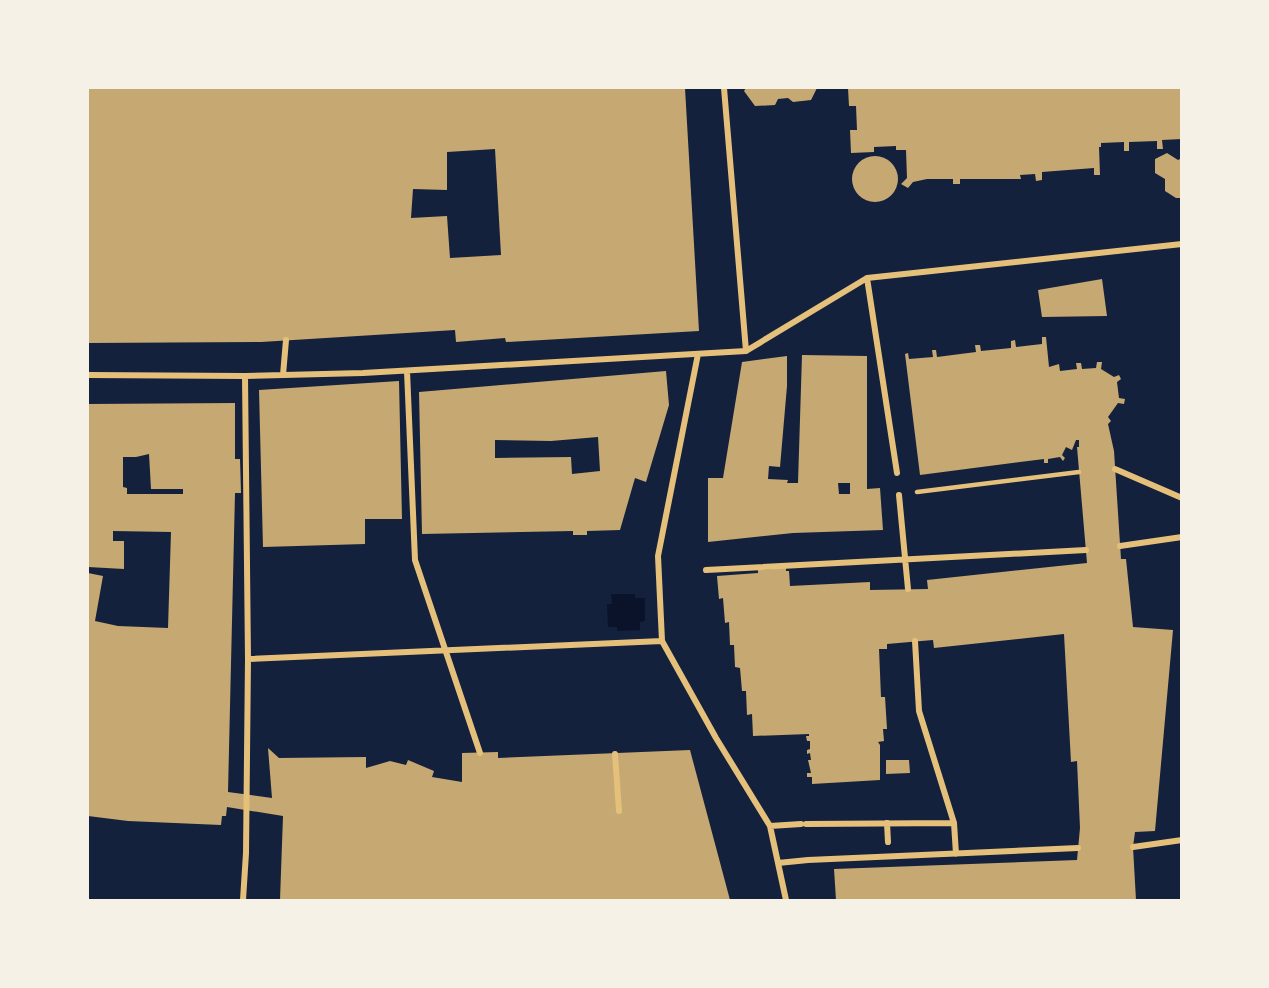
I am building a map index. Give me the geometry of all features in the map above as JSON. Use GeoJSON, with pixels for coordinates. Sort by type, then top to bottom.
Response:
{"type":"FeatureCollection","features":[{"type":"Feature","properties":{"kind":"street"},"geometry":{"type":"LineString","coordinates":[[724,88],[746,351]]}},
{"type":"Feature","properties":{"kind":"street"},"geometry":{"type":"LineString","coordinates":[[88,375],[245,376],[407,371],[746,351],[867,278],[1181,244]]}},
{"type":"Feature","properties":{"kind":"street"},"geometry":{"type":"LineString","coordinates":[[867,278],[897,473]]}},
{"type":"Feature","properties":{"kind":"street"},"geometry":{"type":"LineString","coordinates":[[284,375],[286,341]]}},
{"type":"Feature","properties":{"kind":"street"},"geometry":{"type":"LineString","coordinates":[[698,354],[658,556],[662,641],[716,738],[770,826],[786,901]]}},
{"type":"Feature","properties":{"kind":"street"},"geometry":{"type":"LineString","coordinates":[[407,371],[415,560],[480,753]]}},
{"type":"Feature","properties":{"kind":"street"},"geometry":{"type":"LineString","coordinates":[[243,901],[247,815],[248,659],[245,376]]}},
{"type":"Feature","properties":{"kind":"street"},"geometry":{"type":"LineString","coordinates":[[1115,469],[1181,498]]}},
{"type":"Feature","properties":{"kind":"street"},"geometry":{"type":"LineString","coordinates":[[900,495],[908,589]]}},
{"type":"Feature","properties":{"kind":"street"},"geometry":{"type":"LineString","coordinates":[[1120,546],[1181,537]]}},
{"type":"Feature","properties":{"kind":"street"},"geometry":{"type":"LineString","coordinates":[[706,570],[1086,550]]}},
{"type":"Feature","properties":{"kind":"street"},"geometry":{"type":"LineString","coordinates":[[248,659],[662,641]]}},
{"type":"Feature","properties":{"kind":"street"},"geometry":{"type":"LineString","coordinates":[[915,641],[919,711],[954,823],[956,854]]}},
{"type":"Feature","properties":{"kind":"street"},"geometry":{"type":"LineString","coordinates":[[615,754],[618,811]]}},
{"type":"Feature","properties":{"kind":"street"},"geometry":{"type":"LineString","coordinates":[[887,823],[888,856]]}},
{"type":"Feature","properties":{"kind":"street"},"geometry":{"type":"LineString","coordinates":[[770,826],[954,823]]}},
{"type":"Feature","properties":{"kind":"street"},"geometry":{"type":"LineString","coordinates":[[1133,847],[1181,840]]}},
{"type":"Feature","properties":{"kind":"street"},"geometry":{"type":"LineString","coordinates":[[778,863],[1078,848]]}},
{"type":"Feature","properties":{"kind":"path"},"geometry":{"type":"LineString","coordinates":[[900,495],[1079,472]]}},
{"type":"Feature","properties":{"kind":"water"},"geometry":{"type":"Polygon","coordinates":[[[611,594],[635,594],[635,598],[645,598],[645,621],[640,622],[640,630],[617,631],[617,627],[608,627],[607,604],[612,604],[611,594]]]}},
{"type":"Feature","properties":{"kind":"building"},"geometry":{"type":"Polygon","coordinates":[[[88,88],[685,88],[699,331],[506,342],[505,338],[456,342],[455,330],[261,342],[88,343],[88,88]],[[495,149],[447,152],[447,190],[413,189],[411,218],[447,216],[450,258],[501,255],[495,149]]]}},
{"type":"Feature","properties":{"kind":"building"},"geometry":{"type":"Polygon","coordinates":[[[746,88],[817,88],[811,100],[793,102],[788,98],[778,99],[775,105],[755,106],[744,91],[746,88]]]}},
{"type":"Feature","properties":{"kind":"building"},"geometry":{"type":"Polygon","coordinates":[[[848,88],[1182,88],[1182,139],[1162,140],[1163,149],[1157,149],[1157,141],[1129,142],[1129,151],[1124,151],[1124,142],[1101,143],[1100,175],[1094,175],[1094,168],[1042,172],[1042,180],[1036,181],[1035,174],[1020,175],[1021,179],[960,179],[960,184],[953,184],[953,179],[927,179],[913,182],[908,188],[901,184],[907,178],[906,150],[896,150],[896,146],[874,147],[874,152],[851,153],[850,130],[857,130],[856,106],[849,106],[848,88]]]}},
{"type":"Feature","properties":{"kind":"building"},"geometry":{"type":"Polygon","coordinates":[[[1167,153],[1178,160],[1182,158],[1182,198],[1176,198],[1165,191],[1165,179],[1155,173],[1155,159],[1167,153]]]}},
{"type":"Feature","properties":{"kind":"building"},"geometry":{"type":"Polygon","coordinates":[[[875,156],[891,163],[898,179],[891,195],[875,202],[859,195],[852,179],[859,163],[875,156]]]}},
{"type":"Feature","properties":{"kind":"building"},"geometry":{"type":"Polygon","coordinates":[[[1102,279],[1107,316],[1042,317],[1038,290],[1102,279]]]}},
{"type":"Feature","properties":{"kind":"building"},"geometry":{"type":"Polygon","coordinates":[[[1042,337],[1046,337],[1049,367],[1059,364],[1060,371],[1077,369],[1076,363],[1081,363],[1082,369],[1096,368],[1097,362],[1102,362],[1101,369],[1114,377],[1119,375],[1121,379],[1117,382],[1119,398],[1125,399],[1124,404],[1118,403],[1108,417],[1111,421],[1108,424],[1114,451],[1121,559],[1126,559],[1133,627],[1173,630],[1155,831],[1135,832],[1133,847],[1136,900],[836,900],[834,869],[1077,860],[1080,828],[1077,761],[1071,762],[1064,634],[934,648],[933,640],[887,644],[887,649],[879,649],[881,697],[885,697],[887,729],[883,729],[884,741],[878,742],[880,780],[812,784],[812,777],[807,777],[807,773],[811,773],[808,760],[811,760],[810,753],[807,754],[810,741],[807,741],[806,736],[809,734],[753,736],[752,714],[747,715],[746,691],[742,691],[740,668],[735,667],[734,645],[730,645],[729,622],[725,623],[723,598],[719,599],[717,576],[786,568],[786,571],[789,571],[790,586],[870,582],[870,590],[928,589],[927,580],[1087,563],[1077,447],[1079,440],[1076,440],[1072,450],[1066,447],[1062,455],[1065,458],[1063,461],[1060,457],[1048,459],[1048,463],[1044,463],[1044,459],[920,475],[905,354],[908,353],[909,359],[933,357],[932,350],[936,350],[937,357],[976,352],[975,345],[980,345],[981,351],[1011,348],[1011,341],[1015,340],[1016,347],[1042,344],[1042,337]]]}},
{"type":"Feature","properties":{"kind":"building"},"geometry":{"type":"Polygon","coordinates":[[[802,355],[867,356],[867,489],[880,488],[883,530],[793,533],[708,542],[708,478],[723,478],[742,362],[787,356],[780,467],[769,466],[768,479],[798,483],[802,355]],[[838,483],[839,494],[850,494],[850,483],[838,483]]]}},
{"type":"Feature","properties":{"kind":"building"},"geometry":{"type":"Polygon","coordinates":[[[666,371],[669,405],[646,482],[635,478],[620,530],[587,531],[587,535],[573,535],[573,531],[422,534],[419,392],[666,371]],[[598,437],[551,441],[495,440],[495,458],[571,457],[572,474],[600,471],[598,437]]]}},
{"type":"Feature","properties":{"kind":"building"},"geometry":{"type":"Polygon","coordinates":[[[399,381],[402,519],[365,519],[365,544],[263,547],[259,390],[399,381]]]}},
{"type":"Feature","properties":{"kind":"building"},"geometry":{"type":"Polygon","coordinates":[[[235,403],[235,459],[240,459],[241,493],[235,493],[228,792],[272,798],[268,748],[279,758],[366,757],[366,768],[390,761],[406,765],[408,760],[434,771],[432,777],[462,782],[462,753],[498,752],[498,758],[690,750],[730,900],[280,900],[283,816],[227,807],[221,825],[128,821],[88,816],[88,573],[103,576],[95,621],[118,626],[168,628],[171,532],[113,531],[113,541],[124,541],[124,569],[88,567],[88,404],[235,403]],[[149,454],[123,457],[123,487],[127,488],[127,494],[183,494],[183,489],[151,489],[149,454]]]}},
{"type":"Feature","properties":{"kind":"building"},"geometry":{"type":"Polygon","coordinates":[[[886,760],[909,760],[910,773],[886,774],[886,760]]]}}]}
